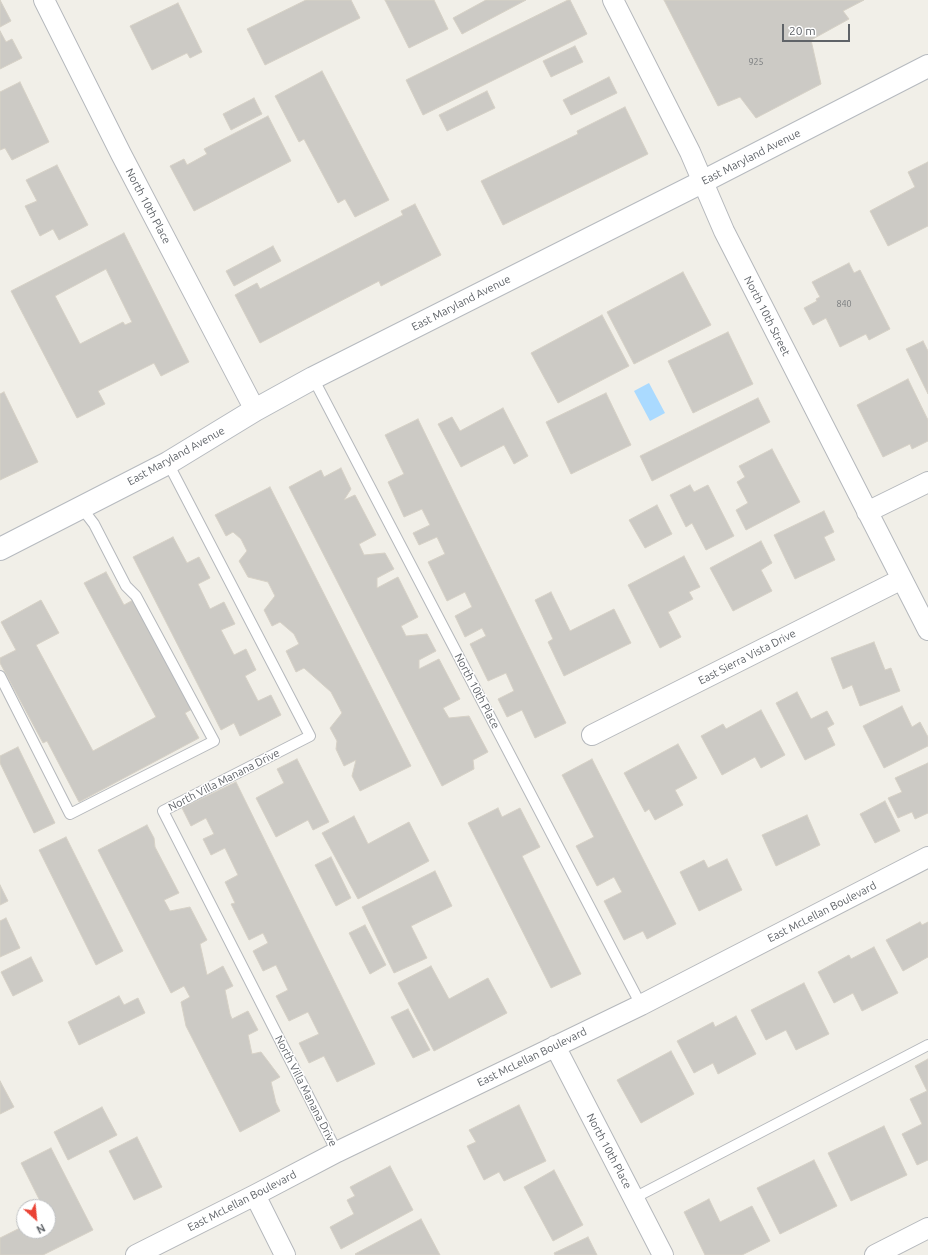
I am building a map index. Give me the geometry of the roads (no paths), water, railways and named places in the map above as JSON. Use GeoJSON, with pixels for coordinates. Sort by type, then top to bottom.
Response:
{"type":"FeatureCollection","features":[{"type":"Feature","properties":{"kind":"street","name":"North 10th Place"},"geometry":{"type":"LineString","coordinates":[[44,0],[121,154],[255,410]]}},
{"type":"Feature","properties":{"kind":"street","name":"North 10th Street"},"geometry":{"type":"LineString","coordinates":[[613,0],[690,152],[724,231],[928,630]]}},
{"type":"Feature","properties":{"kind":"street","name":"East Maryland Avenue"},"geometry":{"type":"LineString","coordinates":[[0,549],[168,463],[255,410],[313,378],[702,182],[928,66]]}},
{"type":"Feature","properties":{"kind":"street"},"geometry":{"type":"LineString","coordinates":[[867,512],[928,482]]}},
{"type":"Feature","properties":{"kind":"street","name":"East Sierra Vista Drive"},"geometry":{"type":"LineString","coordinates":[[592,735],[902,579]]}},
{"type":"Feature","properties":{"kind":"street","name":"East McLellan Boulevard"},"geometry":{"type":"LineString","coordinates":[[136,1255],[337,1152],[641,1004],[928,857]]}},
{"type":"Feature","properties":{"kind":"street","name":"North 10th Place"},"geometry":{"type":"LineString","coordinates":[[555,1046],[663,1255]]}},
{"type":"Feature","properties":{"kind":"street"},"geometry":{"type":"LineString","coordinates":[[254,1195],[285,1255]]}},
{"type":"Feature","properties":{"kind":"street"},"geometry":{"type":"LineString","coordinates":[[875,1255],[928,1228]]}},
{"type":"Feature","properties":{"kind":"lane","name":"North 10th Place"},"geometry":{"type":"LineString","coordinates":[[313,378],[641,1004]]}},
{"type":"Feature","properties":{"kind":"lane","name":"North Villa Manana Drive"},"geometry":{"type":"LineString","coordinates":[[168,463],[310,736],[163,811],[337,1152]]}},
{"type":"Feature","properties":{"kind":"lane"},"geometry":{"type":"LineString","coordinates":[[0,676],[70,814],[214,741],[136,596],[126,586],[94,524],[81,507]]}},
{"type":"Feature","properties":{"kind":"lane"},"geometry":{"type":"LineString","coordinates":[[634,1198],[928,1045]]}},
{"type":"Feature","properties":{"kind":"water"},"geometry":{"type":"Polygon","coordinates":[[[649,383],[665,413],[650,421],[634,391],[649,383]]]}}]}
